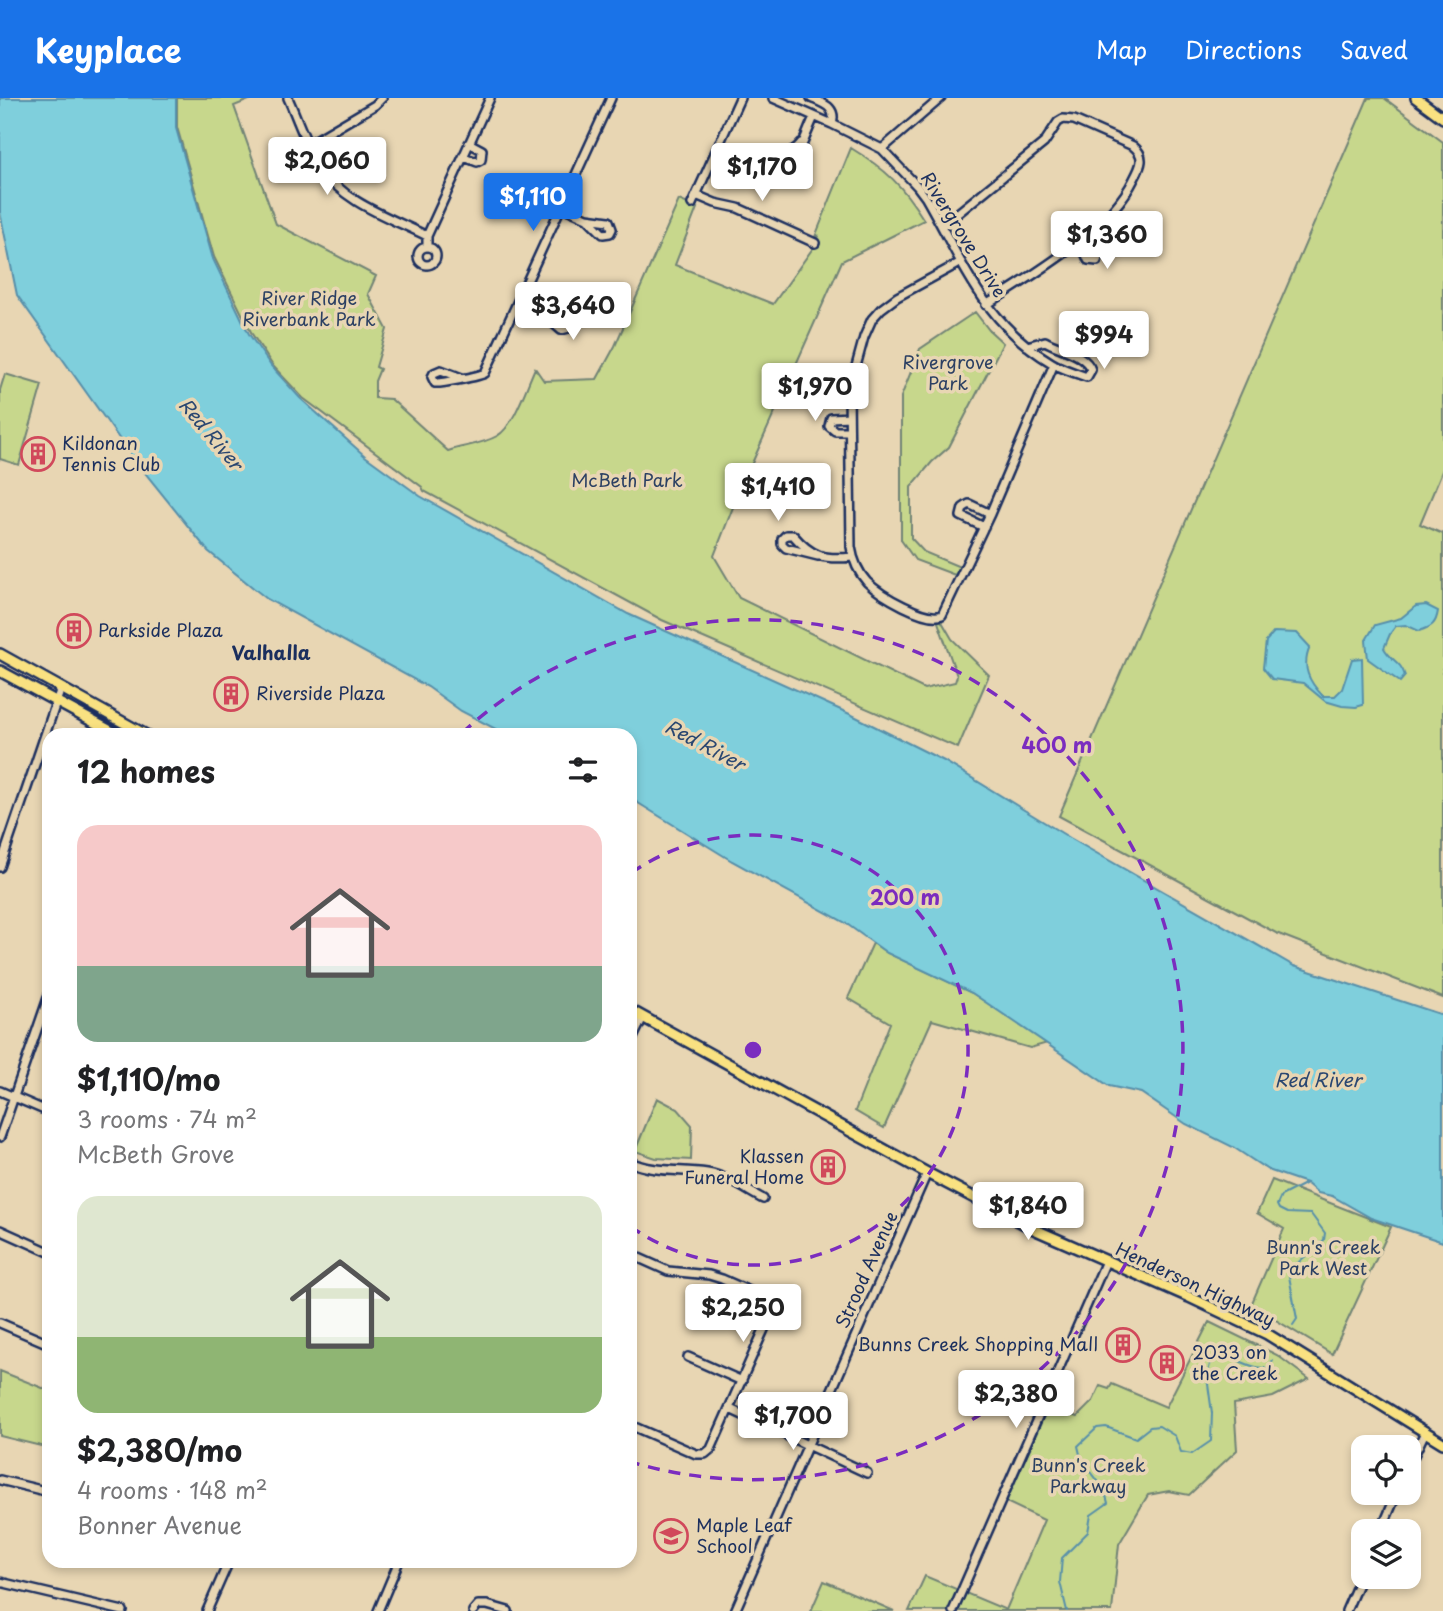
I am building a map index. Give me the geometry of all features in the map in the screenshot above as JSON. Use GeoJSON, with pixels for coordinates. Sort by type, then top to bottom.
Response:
{"type":"FeatureCollection","features":[{"type":"Feature","properties":{"kind":"main road"},"geometry":{"type":"LineString","coordinates":[[1416,98],[1443,118]]}},
{"type":"Feature","properties":{"kind":"main road"},"geometry":{"type":"LineString","coordinates":[[0,654],[131,728]]}},
{"type":"Feature","properties":{"kind":"main road"},"geometry":{"type":"LineString","coordinates":[[0,671],[105,728]]}},
{"type":"Feature","properties":{"kind":"main road","name":"Henderson Highway"},"geometry":{"type":"LineString","coordinates":[[637,1015],[1036,1230],[1267,1334],[1443,1443]]}},
{"type":"Feature","properties":{"kind":"street"},"geometry":{"type":"LineString","coordinates":[[288,98],[320,167],[337,187],[366,206],[427,236]]}},
{"type":"Feature","properties":{"kind":"street"},"geometry":{"type":"LineString","coordinates":[[309,144],[375,105],[382,98]]}},
{"type":"Feature","properties":{"kind":"street"},"geometry":{"type":"LineString","coordinates":[[426,247],[427,236],[490,98]]}},
{"type":"Feature","properties":{"kind":"street"},"geometry":{"type":"LineString","coordinates":[[462,378],[479,377],[485,373],[611,98]]}},
{"type":"Feature","properties":{"kind":"street"},"geometry":{"type":"LineString","coordinates":[[692,204],[740,98]]}},
{"type":"Feature","properties":{"kind":"street","name":"Rivergrove Drive"},"geometry":{"type":"LineString","coordinates":[[773,98],[882,149],[917,186],[986,305],[1000,322],[1027,346],[1054,364],[1087,377],[1091,370],[1082,358],[1045,341],[1027,346]]}},
{"type":"Feature","properties":{"kind":"street","name":"Rivergrove Drive"},"geometry":{"type":"LineString","coordinates":[[811,98],[832,110],[832,124]]}},
{"type":"Feature","properties":{"kind":"street"},"geometry":{"type":"LineString","coordinates":[[882,149],[941,98]]}},
{"type":"Feature","properties":{"kind":"street"},"geometry":{"type":"LineString","coordinates":[[802,143],[814,117]]}},
{"type":"Feature","properties":{"kind":"street"},"geometry":{"type":"LineString","coordinates":[[942,226],[1044,143],[1058,122],[1068,118],[1133,146],[1140,152],[1142,159],[1130,189],[1121,201],[1059,257],[986,305]]}},
{"type":"Feature","properties":{"kind":"street"},"geometry":{"type":"LineString","coordinates":[[464,156],[474,161],[481,160],[482,150],[469,143]]}},
{"type":"Feature","properties":{"kind":"street"},"geometry":{"type":"LineString","coordinates":[[696,195],[738,208],[815,243]]}},
{"type":"Feature","properties":{"kind":"street"},"geometry":{"type":"LineString","coordinates":[[560,206],[587,218]]}},
{"type":"Feature","properties":{"kind":"street"},"geometry":{"type":"LineString","coordinates":[[961,262],[897,297],[872,319],[863,337],[850,383],[852,557],[859,571],[876,591],[928,617],[937,617],[945,611],[1054,364]]}},
{"type":"Feature","properties":{"kind":"street"},"geometry":{"type":"LineString","coordinates":[[517,303],[543,314]]}},
{"type":"Feature","properties":{"kind":"street"},"geometry":{"type":"LineString","coordinates":[[849,417],[834,417],[829,422],[832,429],[849,431]]}},
{"type":"Feature","properties":{"kind":"street"},"geometry":{"type":"LineString","coordinates":[[984,527],[961,516],[963,508],[969,504],[990,514]]}},
{"type":"Feature","properties":{"kind":"street"},"geometry":{"type":"LineString","coordinates":[[818,556],[808,551],[793,535],[786,535],[782,539],[786,548],[818,556],[852,557]]}},
{"type":"Feature","properties":{"kind":"street"},"geometry":{"type":"LineString","coordinates":[[47,728],[61,688]]}},
{"type":"Feature","properties":{"kind":"street"},"geometry":{"type":"LineString","coordinates":[[0,867],[42,742]]}},
{"type":"Feature","properties":{"kind":"street"},"geometry":{"type":"LineString","coordinates":[[0,1137],[42,1015]]}},
{"type":"Feature","properties":{"kind":"street"},"geometry":{"type":"LineString","coordinates":[[637,1029],[643,1017]]}},
{"type":"Feature","properties":{"kind":"street"},"geometry":{"type":"LineString","coordinates":[[0,1091],[42,1109]]}},
{"type":"Feature","properties":{"kind":"street"},"geometry":{"type":"LineString","coordinates":[[637,1165],[648,1169],[708,1173],[763,1199]]}},
{"type":"Feature","properties":{"kind":"street","name":"Strood Avenue"},"geometry":{"type":"LineString","coordinates":[[735,1611],[927,1173]]}},
{"type":"Feature","properties":{"kind":"street"},"geometry":{"type":"LineString","coordinates":[[0,1230],[42,1249]]}},
{"type":"Feature","properties":{"kind":"street"},"geometry":{"type":"LineString","coordinates":[[637,1258],[674,1273],[709,1275],[722,1279],[763,1297],[770,1303],[770,1316],[711,1449],[705,1454],[696,1454],[637,1428]]}},
{"type":"Feature","properties":{"kind":"street"},"geometry":{"type":"LineString","coordinates":[[953,1611],[1107,1261]]}},
{"type":"Feature","properties":{"kind":"street"},"geometry":{"type":"LineString","coordinates":[[0,1323],[42,1341]]}},
{"type":"Feature","properties":{"kind":"street"},"geometry":{"type":"LineString","coordinates":[[688,1357],[742,1381]]}},
{"type":"Feature","properties":{"kind":"street"},"geometry":{"type":"LineString","coordinates":[[730,1409],[808,1443],[867,1473]]}},
{"type":"Feature","properties":{"kind":"street"},"geometry":{"type":"LineString","coordinates":[[1421,1440],[1425,1432]]}},
{"type":"Feature","properties":{"kind":"street"},"geometry":{"type":"LineString","coordinates":[[0,1480],[42,1490]]}},
{"type":"Feature","properties":{"kind":"street"},"geometry":{"type":"LineString","coordinates":[[207,1611],[226,1568]]}},
{"type":"Feature","properties":{"kind":"street"},"geometry":{"type":"LineString","coordinates":[[378,1611],[397,1568]]}},
{"type":"Feature","properties":{"kind":"street"},"geometry":{"type":"LineString","coordinates":[[0,1582],[123,1611]]}},
{"type":"Feature","properties":{"kind":"street"},"geometry":{"type":"LineString","coordinates":[[1346,1611],[1356,1589]]}},
{"type":"Feature","properties":{"kind":"street"},"geometry":{"type":"LineString","coordinates":[[473,1611],[478,1605],[508,1611]]}},
{"type":"Feature","properties":{"kind":"green space","name":"McBeth Park"},"geometry":{"type":"Polygon","coordinates":[[[177,98],[254,98],[234,106],[276,224],[376,276],[368,294],[387,329],[376,367],[380,369],[375,381],[375,398],[391,399],[448,451],[486,441],[503,431],[514,415],[535,368],[544,381],[597,379],[615,346],[679,200],[697,208],[675,265],[773,304],[813,248],[851,148],[884,171],[901,188],[924,220],[842,261],[737,497],[714,556],[739,598],[924,689],[955,682],[957,676],[938,622],[941,620],[952,639],[989,675],[958,748],[662,620],[424,491],[303,398],[273,366],[252,334],[214,257],[177,127],[177,98]]]}},
{"type":"Feature","properties":{"kind":"green space"},"geometry":{"type":"Polygon","coordinates":[[[1368,98],[1384,98],[1443,142],[1443,469],[1420,524],[1443,534],[1443,998],[1276,933],[1059,816],[1368,98]]]}},
{"type":"Feature","properties":{"kind":"green space","name":"Rivergrove Park"},"geometry":{"type":"Polygon","coordinates":[[[975,312],[1003,343],[949,447],[911,487],[911,538],[924,552],[960,567],[955,575],[915,560],[901,540],[901,397],[920,349],[975,312]]]}},
{"type":"Feature","properties":{"kind":"green space"},"geometry":{"type":"Polygon","coordinates":[[[5,374],[42,385],[19,465],[0,459],[0,390],[5,374]]]}},
{"type":"Feature","properties":{"kind":"green space"},"geometry":{"type":"Polygon","coordinates":[[[873,943],[887,953],[972,993],[1048,1043],[1030,1048],[932,1020],[884,1128],[855,1111],[890,1023],[848,998],[873,943]]]}},
{"type":"Feature","properties":{"kind":"green space"},"geometry":{"type":"Polygon","coordinates":[[[657,1098],[678,1109],[692,1125],[691,1160],[656,1158],[637,1152],[657,1098]]]}},
{"type":"Feature","properties":{"kind":"green space","name":"Bunn's Creek Park West"},"geometry":{"type":"Polygon","coordinates":[[[1272,1180],[1391,1227],[1332,1354],[1251,1305],[1284,1229],[1257,1213],[1272,1180]]]}},
{"type":"Feature","properties":{"kind":"green space","name":"Bunn's Creek Parkway"},"geometry":{"type":"Polygon","coordinates":[[[1209,1322],[1277,1355],[1309,1379],[1273,1397],[1234,1404],[1237,1450],[1189,1495],[1169,1491],[1148,1495],[1119,1544],[1112,1611],[909,1611],[925,1576],[1006,1610],[1044,1520],[1006,1502],[1048,1407],[1077,1417],[1093,1401],[1100,1386],[1109,1389],[1112,1384],[1166,1407],[1209,1322]]]}},
{"type":"Feature","properties":{"kind":"green space"},"geometry":{"type":"Polygon","coordinates":[[[0,1371],[42,1388],[42,1446],[0,1436],[0,1371]]]}},
{"type":"Feature","properties":{"kind":"green space"},"geometry":{"type":"Polygon","coordinates":[[[824,1581],[894,1611],[811,1611],[824,1581]]]}},
{"type":"Feature","properties":{"kind":"water","name":"Red River"},"geometry":{"type":"Polygon","coordinates":[[[0,98],[176,98],[176,128],[213,259],[249,334],[271,366],[300,398],[365,456],[420,496],[628,614],[852,715],[944,761],[1070,838],[1294,966],[1443,1015],[1443,1242],[1371,1218],[1332,1196],[1318,1193],[1306,1183],[1268,1170],[1233,1147],[1186,1124],[1141,1093],[1109,1086],[972,993],[887,953],[844,922],[732,861],[637,802],[637,728],[494,728],[461,711],[428,687],[267,599],[208,551],[133,458],[17,295],[0,212],[0,98]]]}},
{"type":"Feature","properties":{"kind":"water"},"geometry":{"type":"Polygon","coordinates":[[[1426,605],[1438,611],[1433,624],[1419,631],[1406,625],[1396,626],[1384,648],[1403,671],[1405,676],[1400,682],[1368,659],[1366,640],[1375,625],[1401,618],[1416,606],[1426,605]]]}},
{"type":"Feature","properties":{"kind":"water"},"geometry":{"type":"Polygon","coordinates":[[[1274,632],[1297,633],[1310,647],[1306,668],[1323,696],[1335,696],[1342,689],[1352,659],[1362,658],[1363,705],[1342,706],[1325,701],[1303,683],[1272,679],[1263,668],[1266,641],[1274,632]]]}},
{"type":"Feature","properties":{"kind":"waterway"},"geometry":{"type":"LineString","coordinates":[[1293,1325],[1297,1319],[1289,1276],[1293,1267],[1324,1240],[1325,1233],[1311,1214],[1287,1213],[1277,1205],[1281,1196],[1306,1183]]}},
{"type":"Feature","properties":{"kind":"waterway"},"geometry":{"type":"LineString","coordinates":[[1067,1611],[1060,1582],[1062,1558],[1088,1532],[1091,1515],[1108,1503],[1102,1487],[1083,1461],[1078,1446],[1097,1428],[1106,1427],[1136,1438],[1150,1427],[1159,1426],[1175,1436],[1181,1452],[1192,1454],[1211,1441],[1212,1413],[1207,1377],[1210,1364],[1218,1359],[1231,1358],[1251,1366],[1267,1368],[1273,1360]]}},
{"type":"Feature","properties":{"kind":"place","name":"Kildonan Tennis Club"},"geometry":{"type":"Point","coordinates":[38,454]}},
{"type":"Feature","properties":{"kind":"place","name":"Parkside Plaza"},"geometry":{"type":"Point","coordinates":[74,631]}},
{"type":"Feature","properties":{"kind":"place","name":"Riverside Plaza"},"geometry":{"type":"Point","coordinates":[231,694]}},
{"type":"Feature","properties":{"kind":"place","name":"Klassen Funeral Home"},"geometry":{"type":"Point","coordinates":[828,1167]}},
{"type":"Feature","properties":{"kind":"place","name":"Bunns Creek Shopping Mall"},"geometry":{"type":"Point","coordinates":[1123,1345]}},
{"type":"Feature","properties":{"kind":"place","name":"2033 on the Creek"},"geometry":{"type":"Point","coordinates":[1167,1363]}},
{"type":"Feature","properties":{"kind":"place","name":"Maple Leaf School"},"geometry":{"type":"Point","coordinates":[671,1536]}},
{"type":"Feature","properties":{"kind":"district","name":"Valhalla"},"geometry":{"type":"Point","coordinates":[271,653]}},
{"type":"Feature","properties":{"kind":"park label","name":"River Ridge Riverbank Park"},"geometry":{"type":"Point","coordinates":[309,309]}}]}
